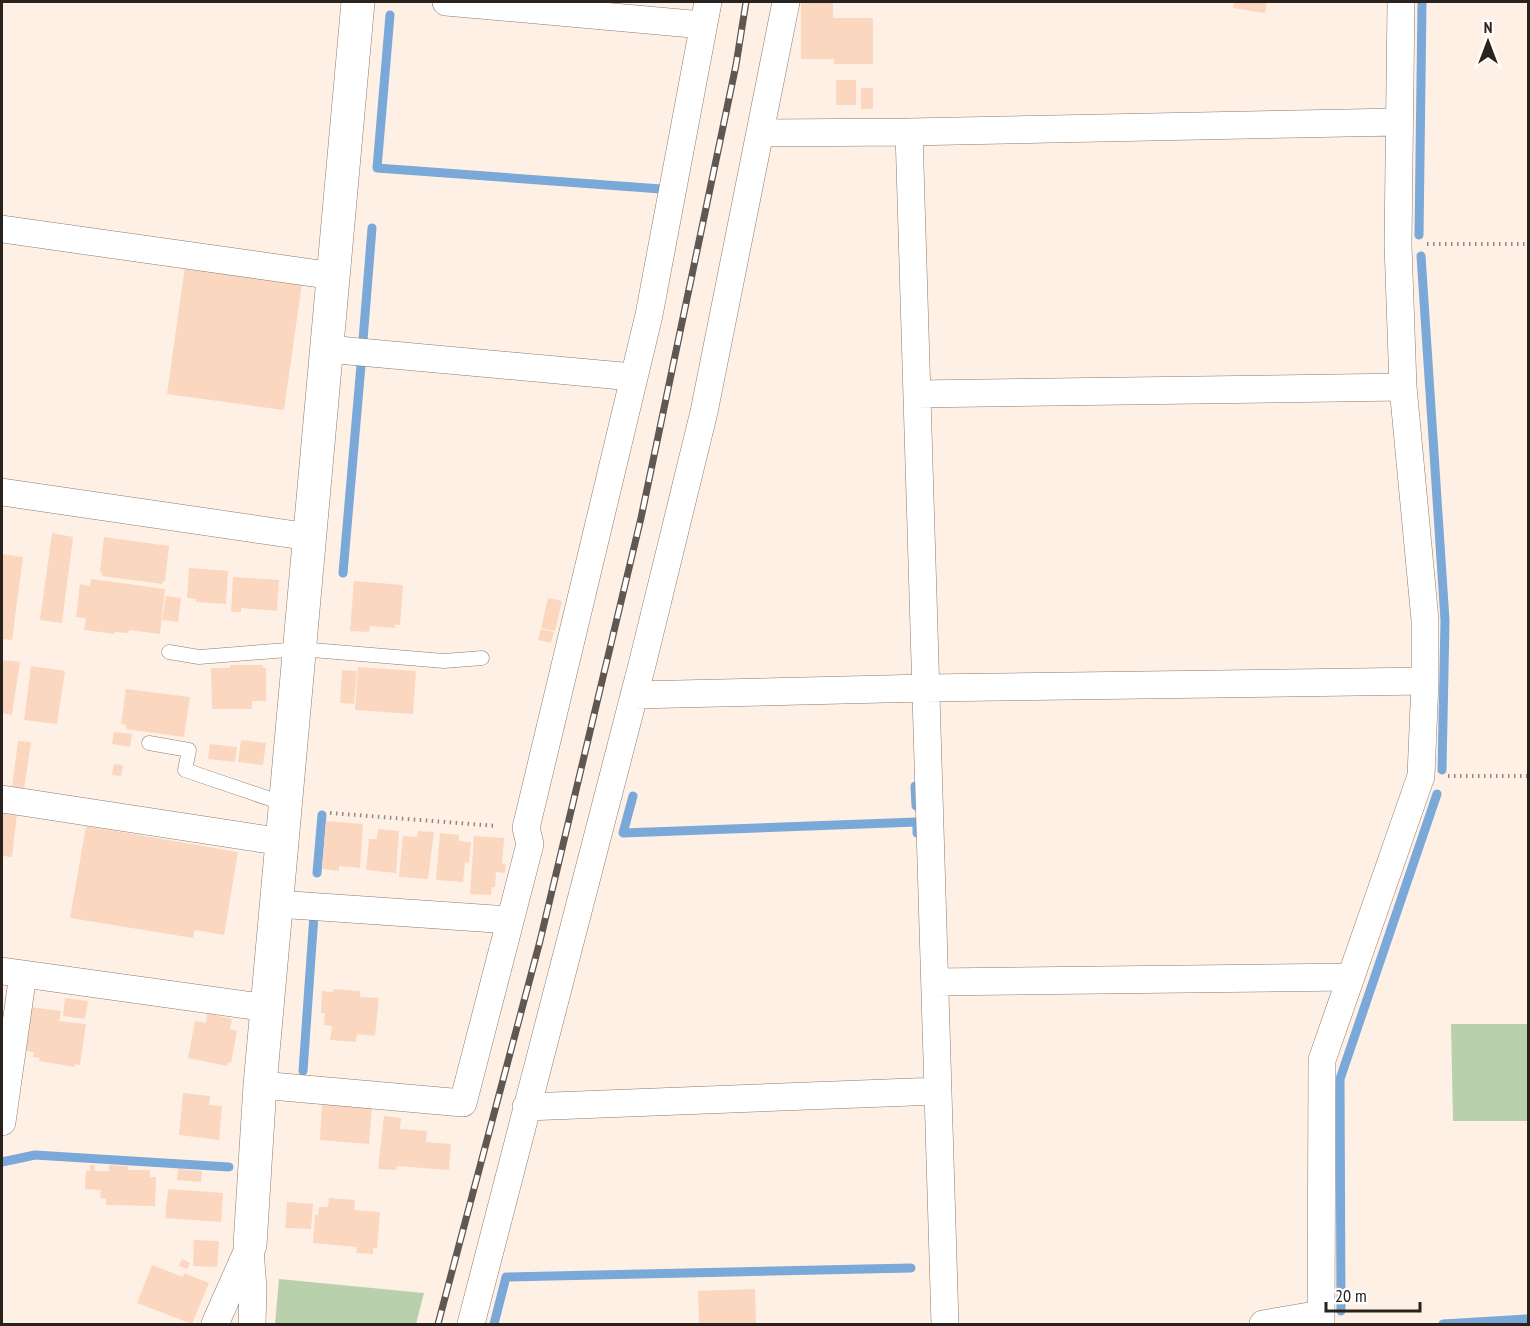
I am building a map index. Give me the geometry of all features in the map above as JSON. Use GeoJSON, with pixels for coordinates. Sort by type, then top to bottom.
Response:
{"type":"FeatureCollection","features":[{"type":"Feature","properties":{"kind":"street"},"geometry":{"type":"LineString","coordinates":[[252,1324],[253,1289],[250,1245],[260,1085],[358,2]]}},
{"type":"Feature","properties":{"kind":"street"},"geometry":{"type":"LineString","coordinates":[[260,1085],[463,1103],[530,844],[526,828],[649,315],[706,13],[447,2]]}},
{"type":"Feature","properties":{"kind":"street"},"geometry":{"type":"LineString","coordinates":[[471,1324],[634,695],[704,412],[786,2]]}},
{"type":"Feature","properties":{"kind":"street"},"geometry":{"type":"LineString","coordinates":[[1263,1324],[1321,1319],[1322,1060],[1421,776],[1425,620],[1403,387],[1398,244],[1401,2]]}},
{"type":"Feature","properties":{"kind":"street"},"geometry":{"type":"LineString","coordinates":[[761,133],[1398,122]]}},
{"type":"Feature","properties":{"kind":"street"},"geometry":{"type":"LineString","coordinates":[[909,132],[945,1324]]}},
{"type":"Feature","properties":{"kind":"street"},"geometry":{"type":"LineString","coordinates":[[2,229],[334,276]]}},
{"type":"Feature","properties":{"kind":"street"},"geometry":{"type":"LineString","coordinates":[[327,349],[633,377]]}},
{"type":"Feature","properties":{"kind":"street"},"geometry":{"type":"LineString","coordinates":[[917,394],[1403,387]]}},
{"type":"Feature","properties":{"kind":"street"},"geometry":{"type":"LineString","coordinates":[[2,492],[310,537]]}},
{"type":"Feature","properties":{"kind":"street"},"geometry":{"type":"LineString","coordinates":[[634,695],[926,688],[1425,681]]}},
{"type":"Feature","properties":{"kind":"street"},"geometry":{"type":"LineString","coordinates":[[2,799],[283,842]]}},
{"type":"Feature","properties":{"kind":"street"},"geometry":{"type":"LineString","coordinates":[[277,904],[510,920]]}},
{"type":"Feature","properties":{"kind":"street"},"geometry":{"type":"LineString","coordinates":[[2,1122],[12,973],[268,1008]]}},
{"type":"Feature","properties":{"kind":"street"},"geometry":{"type":"LineString","coordinates":[[935,982],[1350,977]]}},
{"type":"Feature","properties":{"kind":"street"},"geometry":{"type":"LineString","coordinates":[[526,1107],[938,1091]]}},
{"type":"Feature","properties":{"kind":"street"},"geometry":{"type":"LineString","coordinates":[[215,1324],[250,1245]]}},
{"type":"Feature","properties":{"kind":"lane"},"geometry":{"type":"LineString","coordinates":[[169,652],[199,657],[300,649],[444,661],[482,658]]}},
{"type":"Feature","properties":{"kind":"lane"},"geometry":{"type":"LineString","coordinates":[[149,743],[189,750],[185,770],[286,804]]}},
{"type":"Feature","properties":{"kind":"path"},"geometry":{"type":"LineString","coordinates":[[1398,244],[1528,244]]}},
{"type":"Feature","properties":{"kind":"path"},"geometry":{"type":"LineString","coordinates":[[1421,776],[1528,776]]}},
{"type":"Feature","properties":{"kind":"path"},"geometry":{"type":"LineString","coordinates":[[330,813],[526,828]]}},
{"type":"Feature","properties":{"kind":"green space"},"geometry":{"type":"Polygon","coordinates":[[[1451,1024],[1528,1024],[1528,1121],[1453,1121],[1451,1024]]]}},
{"type":"Feature","properties":{"kind":"green space"},"geometry":{"type":"Polygon","coordinates":[[[279,1279],[424,1293],[416,1324],[275,1324],[279,1279]]]}},
{"type":"Feature","properties":{"kind":"building"},"geometry":{"type":"Polygon","coordinates":[[[1234,2],[1267,2],[1265,13],[1233,8],[1234,2]]]}},
{"type":"Feature","properties":{"kind":"building"},"geometry":{"type":"Polygon","coordinates":[[[801,3],[833,3],[833,18],[873,18],[873,64],[834,64],[834,59],[801,59],[801,3]]]}},
{"type":"Feature","properties":{"kind":"building"},"geometry":{"type":"Polygon","coordinates":[[[836,80],[856,80],[856,105],[836,105],[836,80]]]}},
{"type":"Feature","properties":{"kind":"building"},"geometry":{"type":"Polygon","coordinates":[[[861,88],[873,88],[873,109],[861,109],[861,88]]]}},
{"type":"Feature","properties":{"kind":"building"},"geometry":{"type":"Polygon","coordinates":[[[185,266],[302,283],[284,410],[167,394],[185,266]]]}},
{"type":"Feature","properties":{"kind":"building"},"geometry":{"type":"Polygon","coordinates":[[[52,533],[73,537],[62,623],[40,620],[52,533]]]}},
{"type":"Feature","properties":{"kind":"building"},"geometry":{"type":"Polygon","coordinates":[[[104,537],[169,546],[165,581],[162,584],[102,576],[100,572],[104,537]]]}},
{"type":"Feature","properties":{"kind":"building"},"geometry":{"type":"Polygon","coordinates":[[[2,554],[23,557],[12,640],[2,639],[2,554]]]}},
{"type":"Feature","properties":{"kind":"building"},"geometry":{"type":"Polygon","coordinates":[[[189,568],[228,571],[226,604],[196,602],[196,599],[187,598],[189,568]]]}},
{"type":"Feature","properties":{"kind":"building"},"geometry":{"type":"Polygon","coordinates":[[[233,577],[279,580],[277,611],[241,608],[241,612],[231,612],[233,577]]]}},
{"type":"Feature","properties":{"kind":"building"},"geometry":{"type":"Polygon","coordinates":[[[91,579],[165,589],[160,634],[129,630],[128,633],[115,632],[115,634],[84,630],[86,618],[76,617],[80,584],[90,586],[91,579]]]}},
{"type":"Feature","properties":{"kind":"building"},"geometry":{"type":"Polygon","coordinates":[[[354,581],[403,585],[400,625],[395,625],[395,628],[370,626],[369,632],[350,631],[354,581]]]}},
{"type":"Feature","properties":{"kind":"building"},"geometry":{"type":"Polygon","coordinates":[[[166,596],[181,598],[178,622],[162,620],[166,596]]]}},
{"type":"Feature","properties":{"kind":"building"},"geometry":{"type":"Polygon","coordinates":[[[548,598],[562,601],[555,631],[541,628],[548,598]]]}},
{"type":"Feature","properties":{"kind":"building"},"geometry":{"type":"Polygon","coordinates":[[[541,629],[554,632],[551,643],[538,640],[541,629]]]}},
{"type":"Feature","properties":{"kind":"building"},"geometry":{"type":"Polygon","coordinates":[[[2,660],[20,662],[12,715],[2,713],[2,660]]]}},
{"type":"Feature","properties":{"kind":"building"},"geometry":{"type":"Polygon","coordinates":[[[230,665],[263,665],[263,668],[266,668],[266,701],[252,701],[252,709],[212,709],[211,668],[230,668],[230,665]]]}},
{"type":"Feature","properties":{"kind":"building"},"geometry":{"type":"Polygon","coordinates":[[[31,666],[65,671],[57,724],[24,720],[31,666]]]}},
{"type":"Feature","properties":{"kind":"building"},"geometry":{"type":"Polygon","coordinates":[[[358,667],[416,671],[413,714],[355,710],[358,667]]]}},
{"type":"Feature","properties":{"kind":"building"},"geometry":{"type":"Polygon","coordinates":[[[342,670],[357,671],[354,704],[340,703],[342,670]]]}},
{"type":"Feature","properties":{"kind":"building"},"geometry":{"type":"Polygon","coordinates":[[[126,689],[190,697],[184,737],[126,729],[126,725],[121,724],[126,689]]]}},
{"type":"Feature","properties":{"kind":"building"},"geometry":{"type":"Polygon","coordinates":[[[114,732],[132,734],[130,747],[112,744],[114,732]]]}},
{"type":"Feature","properties":{"kind":"building"},"geometry":{"type":"Polygon","coordinates":[[[241,740],[266,743],[263,765],[238,762],[241,740]]]}},
{"type":"Feature","properties":{"kind":"building"},"geometry":{"type":"Polygon","coordinates":[[[18,741],[31,742],[24,790],[12,788],[18,741]]]}},
{"type":"Feature","properties":{"kind":"building"},"geometry":{"type":"Polygon","coordinates":[[[210,744],[237,747],[235,762],[208,759],[210,744]]]}},
{"type":"Feature","properties":{"kind":"building"},"geometry":{"type":"Polygon","coordinates":[[[114,764],[123,765],[121,776],[112,775],[114,764]]]}},
{"type":"Feature","properties":{"kind":"building"},"geometry":{"type":"Polygon","coordinates":[[[2,812],[17,814],[12,857],[2,856],[2,812]]]}},
{"type":"Feature","properties":{"kind":"building"},"geometry":{"type":"Polygon","coordinates":[[[326,821],[363,824],[360,868],[339,866],[339,871],[322,869],[326,821]]]}},
{"type":"Feature","properties":{"kind":"building"},"geometry":{"type":"Polygon","coordinates":[[[86,826],[238,852],[224,935],[195,930],[193,938],[70,918],[86,826]]]}},
{"type":"Feature","properties":{"kind":"building"},"geometry":{"type":"Polygon","coordinates":[[[378,829],[399,831],[396,873],[366,870],[369,839],[377,839],[378,829]]]}},
{"type":"Feature","properties":{"kind":"building"},"geometry":{"type":"Polygon","coordinates":[[[418,831],[434,832],[428,879],[399,877],[403,836],[417,837],[418,831]]]}},
{"type":"Feature","properties":{"kind":"building"},"geometry":{"type":"Polygon","coordinates":[[[440,833],[459,835],[459,841],[471,842],[469,863],[465,862],[463,882],[436,880],[440,833]]]}},
{"type":"Feature","properties":{"kind":"building"},"geometry":{"type":"Polygon","coordinates":[[[474,836],[504,838],[502,864],[506,864],[505,873],[496,872],[495,887],[492,887],[491,895],[470,894],[474,836]]]}},
{"type":"Feature","properties":{"kind":"building"},"geometry":{"type":"Polygon","coordinates":[[[333,989],[360,991],[360,997],[379,998],[375,1036],[357,1034],[356,1042],[330,1040],[332,1026],[324,1025],[325,1013],[321,1013],[322,991],[333,992],[333,989]]]}},
{"type":"Feature","properties":{"kind":"building"},"geometry":{"type":"Polygon","coordinates":[[[65,998],[88,1001],[85,1019],[63,1016],[65,998]]]}},
{"type":"Feature","properties":{"kind":"building"},"geometry":{"type":"Polygon","coordinates":[[[31,1007],[61,1011],[59,1021],[86,1024],[80,1065],[75,1064],[75,1067],[39,1061],[40,1058],[33,1057],[34,1052],[25,1051],[31,1007]]]}},
{"type":"Feature","properties":{"kind":"building"},"geometry":{"type":"Polygon","coordinates":[[[207,1013],[232,1019],[230,1029],[237,1031],[231,1063],[228,1062],[227,1066],[188,1058],[195,1021],[206,1023],[207,1013]]]}},
{"type":"Feature","properties":{"kind":"building"},"geometry":{"type":"Polygon","coordinates":[[[183,1093],[210,1096],[209,1105],[222,1106],[219,1140],[179,1135],[183,1093]]]}},
{"type":"Feature","properties":{"kind":"building"},"geometry":{"type":"Polygon","coordinates":[[[322,1104],[372,1108],[369,1144],[320,1140],[322,1104]]]}},
{"type":"Feature","properties":{"kind":"building"},"geometry":{"type":"Polygon","coordinates":[[[384,1116],[401,1118],[400,1129],[427,1131],[426,1142],[451,1144],[449,1170],[397,1166],[396,1170],[378,1169],[384,1116]]]}},
{"type":"Feature","properties":{"kind":"building"},"geometry":{"type":"Polygon","coordinates":[[[90,1165],[95,1165],[95,1171],[109,1171],[109,1165],[128,1166],[128,1170],[150,1170],[150,1177],[156,1177],[155,1206],[106,1205],[106,1199],[100,1198],[101,1190],[85,1189],[86,1171],[90,1171],[90,1165]]]}},
{"type":"Feature","properties":{"kind":"building"},"geometry":{"type":"Polygon","coordinates":[[[178,1169],[202,1171],[201,1182],[177,1180],[178,1169]]]}},
{"type":"Feature","properties":{"kind":"building"},"geometry":{"type":"Polygon","coordinates":[[[168,1189],[223,1193],[221,1222],[165,1218],[168,1189]]]}},
{"type":"Feature","properties":{"kind":"building"},"geometry":{"type":"Polygon","coordinates":[[[329,1198],[355,1200],[354,1210],[380,1212],[377,1248],[373,1248],[373,1254],[356,1253],[357,1247],[313,1243],[315,1215],[318,1215],[319,1207],[328,1207],[329,1198]]]}},
{"type":"Feature","properties":{"kind":"building"},"geometry":{"type":"Polygon","coordinates":[[[287,1202],[313,1204],[311,1229],[285,1228],[287,1202]]]}},
{"type":"Feature","properties":{"kind":"building"},"geometry":{"type":"Polygon","coordinates":[[[194,1240],[219,1241],[217,1267],[193,1266],[194,1240]]]}},
{"type":"Feature","properties":{"kind":"building"},"geometry":{"type":"Polygon","coordinates":[[[182,1259],[190,1263],[187,1269],[179,1266],[182,1259]]]}},
{"type":"Feature","properties":{"kind":"building"},"geometry":{"type":"Polygon","coordinates":[[[152,1265],[183,1277],[184,1273],[209,1283],[192,1324],[137,1303],[152,1265]]]}},
{"type":"Feature","properties":{"kind":"building"},"geometry":{"type":"Polygon","coordinates":[[[755,1289],[756,1323],[699,1324],[698,1291],[755,1289]]]}},
{"type":"Feature","properties":{"kind":"waterway"},"geometry":{"type":"LineString","coordinates":[[1419,235],[1422,2]]}},
{"type":"Feature","properties":{"kind":"waterway"},"geometry":{"type":"LineString","coordinates":[[390,15],[377,168],[661,189]]}},
{"type":"Feature","properties":{"kind":"waterway"},"geometry":{"type":"LineString","coordinates":[[363,340],[372,228]]}},
{"type":"Feature","properties":{"kind":"waterway"},"geometry":{"type":"LineString","coordinates":[[1421,256],[1445,620],[1442,770]]}},
{"type":"Feature","properties":{"kind":"waterway"},"geometry":{"type":"LineString","coordinates":[[343,573],[361,365]]}},
{"type":"Feature","properties":{"kind":"waterway"},"geometry":{"type":"LineString","coordinates":[[915,786],[916,806]]}},
{"type":"Feature","properties":{"kind":"waterway"},"geometry":{"type":"LineString","coordinates":[[1341,1311],[1340,1079],[1437,794]]}},
{"type":"Feature","properties":{"kind":"waterway"},"geometry":{"type":"LineString","coordinates":[[633,796],[623,833],[917,822],[917,833]]}},
{"type":"Feature","properties":{"kind":"waterway"},"geometry":{"type":"LineString","coordinates":[[317,873],[322,815]]}},
{"type":"Feature","properties":{"kind":"waterway"},"geometry":{"type":"LineString","coordinates":[[303,1071],[314,915]]}},
{"type":"Feature","properties":{"kind":"waterway"},"geometry":{"type":"LineString","coordinates":[[2,1162],[35,1155],[229,1167]]}},
{"type":"Feature","properties":{"kind":"waterway"},"geometry":{"type":"LineString","coordinates":[[494,1324],[506,1277],[911,1268]]}},
{"type":"Feature","properties":{"kind":"waterway"},"geometry":{"type":"LineString","coordinates":[[1443,1324],[1528,1319]]}},
{"type":"Feature","properties":{"kind":"railway"},"geometry":{"type":"LineString","coordinates":[[438,1324],[540,941],[641,518],[736,65],[746,2]]}}]}
